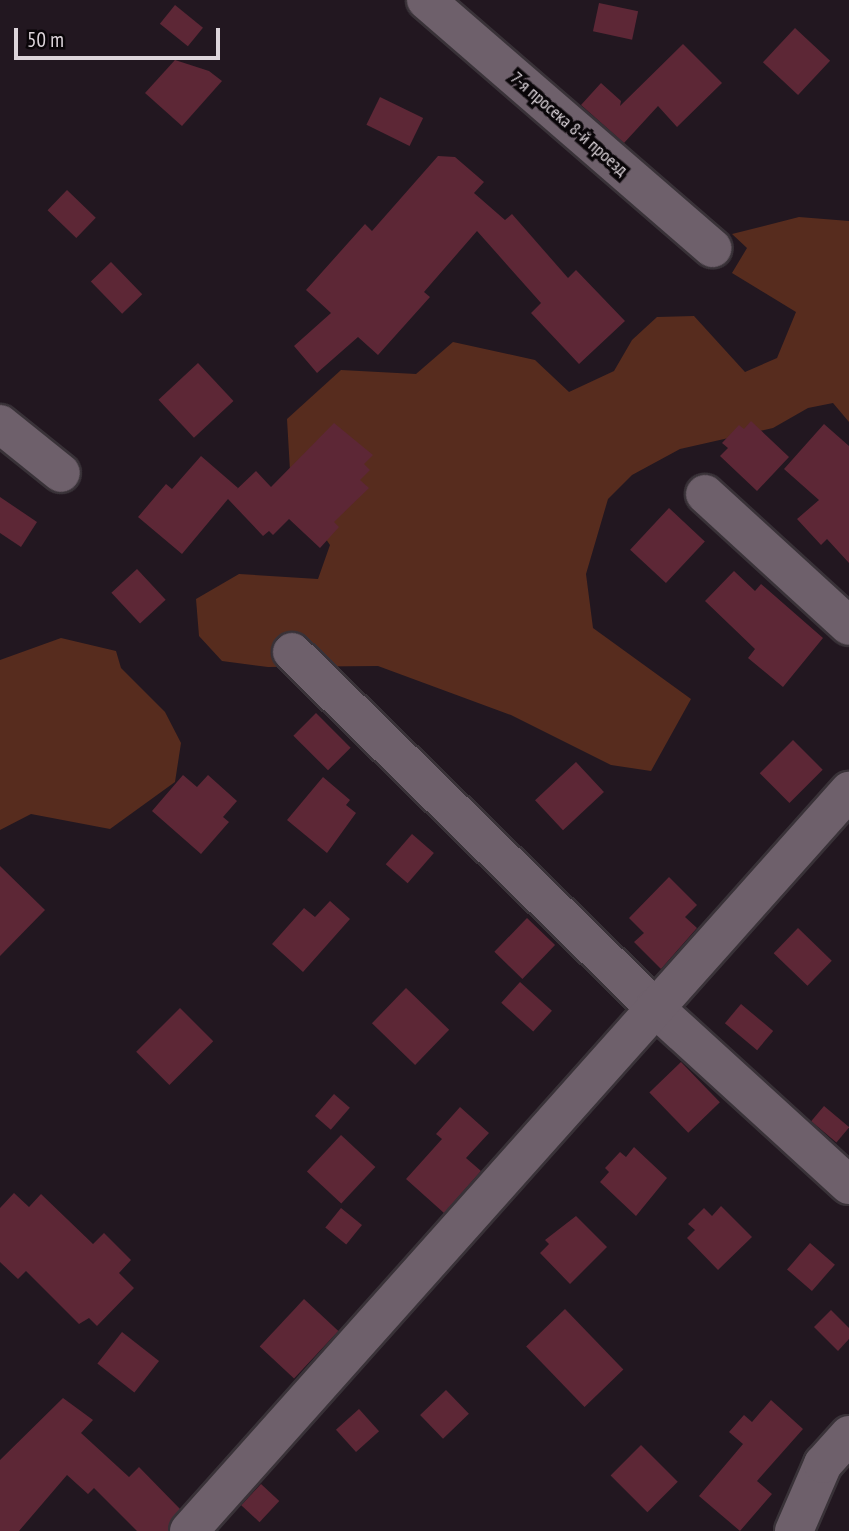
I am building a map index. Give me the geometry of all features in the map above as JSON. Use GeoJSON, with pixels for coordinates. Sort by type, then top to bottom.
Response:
{"type":"FeatureCollection","features":[{"type":"Feature","properties":{"kind":"street","name":"7-я просека 8-й проезд"},"geometry":{"type":"LineString","coordinates":[[426,0],[712,248]]}},
{"type":"Feature","properties":{"kind":"street"},"geometry":{"type":"LineString","coordinates":[[0,424],[61,473]]}},
{"type":"Feature","properties":{"kind":"street"},"geometry":{"type":"LineString","coordinates":[[705,494],[849,626]]}},
{"type":"Feature","properties":{"kind":"street"},"geometry":{"type":"LineString","coordinates":[[292,652],[654,1007],[849,1185]]}},
{"type":"Feature","properties":{"kind":"street"},"geometry":{"type":"LineString","coordinates":[[189,1531],[849,791]]}},
{"type":"Feature","properties":{"kind":"street"},"geometry":{"type":"LineString","coordinates":[[794,1531],[823,1464],[849,1436]]}},
{"type":"Feature","properties":{"kind":"shaded area"},"geometry":{"type":"Polygon","coordinates":[[[799,217],[849,221],[849,422],[833,403],[808,408],[773,428],[680,449],[632,475],[608,499],[586,574],[593,628],[691,699],[651,771],[611,765],[511,715],[378,666],[268,667],[222,661],[199,636],[196,599],[239,574],[318,579],[330,545],[291,488],[287,419],[341,370],[416,374],[453,342],[535,360],[569,392],[614,371],[632,340],[657,317],[694,316],[745,372],[777,358],[796,312],[732,273],[747,248],[732,234],[799,217]]]}},
{"type":"Feature","properties":{"kind":"shaded area"},"geometry":{"type":"Polygon","coordinates":[[[61,638],[116,651],[121,668],[165,712],[181,743],[175,782],[110,829],[31,814],[0,830],[0,660],[61,638]]]}},
{"type":"Feature","properties":{"kind":"building"},"geometry":{"type":"Polygon","coordinates":[[[599,3],[638,11],[632,40],[593,31],[599,3]]]}},
{"type":"Feature","properties":{"kind":"building"},"geometry":{"type":"Polygon","coordinates":[[[175,5],[203,28],[188,46],[160,24],[175,5]]]}},
{"type":"Feature","properties":{"kind":"building"},"geometry":{"type":"Polygon","coordinates":[[[795,28],[830,61],[798,95],[763,62],[795,28]]]}},
{"type":"Feature","properties":{"kind":"building"},"geometry":{"type":"Polygon","coordinates":[[[683,44],[722,83],[677,127],[658,106],[624,143],[581,105],[601,83],[621,101],[620,106],[683,44]]]}},
{"type":"Feature","properties":{"kind":"building"},"geometry":{"type":"Polygon","coordinates":[[[175,60],[209,71],[222,81],[182,126],[145,93],[175,60]]]}},
{"type":"Feature","properties":{"kind":"building"},"geometry":{"type":"Polygon","coordinates":[[[380,97],[423,118],[410,146],[366,125],[380,97]]]}},
{"type":"Feature","properties":{"kind":"building"},"geometry":{"type":"Polygon","coordinates":[[[438,156],[455,157],[484,182],[474,193],[505,220],[512,214],[568,278],[576,270],[625,321],[579,364],[531,313],[541,303],[477,231],[424,292],[430,297],[378,355],[358,337],[317,373],[294,346],[331,313],[306,290],[365,224],[372,231],[438,156]]]}},
{"type":"Feature","properties":{"kind":"building"},"geometry":{"type":"Polygon","coordinates":[[[67,190],[96,218],[76,238],[48,210],[67,190]]]}},
{"type":"Feature","properties":{"kind":"building"},"geometry":{"type":"Polygon","coordinates":[[[111,262],[142,294],[122,314],[91,281],[111,262]]]}},
{"type":"Feature","properties":{"kind":"building"},"geometry":{"type":"Polygon","coordinates":[[[198,363],[233,401],[194,438],[159,400],[198,363]]]}},
{"type":"Feature","properties":{"kind":"building"},"geometry":{"type":"Polygon","coordinates":[[[751,421],[789,457],[757,491],[720,456],[728,448],[722,443],[739,425],[744,429],[751,421]]]}},
{"type":"Feature","properties":{"kind":"building"},"geometry":{"type":"Polygon","coordinates":[[[334,423],[373,455],[364,464],[370,470],[360,480],[369,488],[334,522],[339,527],[320,548],[289,519],[273,535],[269,531],[263,536],[228,499],[182,554],[138,517],[166,484],[172,489],[201,456],[238,488],[235,491],[256,471],[271,487],[334,423]]]}},
{"type":"Feature","properties":{"kind":"building"},"geometry":{"type":"Polygon","coordinates":[[[824,424],[849,446],[849,563],[827,539],[821,545],[797,519],[819,500],[784,469],[824,424]]]}},
{"type":"Feature","properties":{"kind":"building"},"geometry":{"type":"Polygon","coordinates":[[[0,497],[37,522],[21,547],[0,533],[0,497]]]}},
{"type":"Feature","properties":{"kind":"building"},"geometry":{"type":"Polygon","coordinates":[[[669,508],[705,541],[666,583],[630,550],[669,508]]]}},
{"type":"Feature","properties":{"kind":"building"},"geometry":{"type":"Polygon","coordinates":[[[137,569],[166,600],[140,624],[111,593],[137,569]]]}},
{"type":"Feature","properties":{"kind":"building"},"geometry":{"type":"Polygon","coordinates":[[[734,571],[755,591],[761,584],[823,638],[783,687],[748,658],[755,649],[705,601],[734,571]]]}},
{"type":"Feature","properties":{"kind":"building"},"geometry":{"type":"Polygon","coordinates":[[[316,713],[351,748],[328,770],[293,736],[316,713]]]}},
{"type":"Feature","properties":{"kind":"building"},"geometry":{"type":"Polygon","coordinates":[[[793,740],[823,770],[789,803],[760,773],[793,740]]]}},
{"type":"Feature","properties":{"kind":"building"},"geometry":{"type":"Polygon","coordinates":[[[576,762],[604,792],[563,830],[535,800],[576,762]]]}},
{"type":"Feature","properties":{"kind":"building"},"geometry":{"type":"Polygon","coordinates":[[[183,775],[197,787],[208,775],[237,801],[223,817],[229,822],[201,854],[152,811],[183,775]]]}},
{"type":"Feature","properties":{"kind":"building"},"geometry":{"type":"Polygon","coordinates":[[[323,777],[350,800],[346,805],[356,813],[327,853],[287,820],[323,777]]]}},
{"type":"Feature","properties":{"kind":"building"},"geometry":{"type":"Polygon","coordinates":[[[412,834],[434,853],[408,883],[386,864],[412,834]]]}},
{"type":"Feature","properties":{"kind":"building"},"geometry":{"type":"Polygon","coordinates":[[[0,866],[45,910],[0,956],[0,866]]]}},
{"type":"Feature","properties":{"kind":"building"},"geometry":{"type":"Polygon","coordinates":[[[669,877],[697,905],[685,917],[697,928],[661,969],[634,942],[644,933],[629,918],[669,877]]]}},
{"type":"Feature","properties":{"kind":"building"},"geometry":{"type":"Polygon","coordinates":[[[330,901],[350,919],[303,972],[272,944],[304,908],[315,917],[330,901]]]}},
{"type":"Feature","properties":{"kind":"building"},"geometry":{"type":"Polygon","coordinates":[[[527,918],[555,945],[522,979],[494,952],[527,918]]]}},
{"type":"Feature","properties":{"kind":"building"},"geometry":{"type":"Polygon","coordinates":[[[798,928],[832,961],[807,986],[774,953],[798,928]]]}},
{"type":"Feature","properties":{"kind":"building"},"geometry":{"type":"Polygon","coordinates":[[[520,982],[552,1011],[533,1032],[501,1003],[520,982]]]}},
{"type":"Feature","properties":{"kind":"building"},"geometry":{"type":"Polygon","coordinates":[[[406,988],[449,1030],[415,1065],[372,1023],[406,988]]]}},
{"type":"Feature","properties":{"kind":"building"},"geometry":{"type":"Polygon","coordinates":[[[741,1004],[773,1031],[757,1050],[725,1023],[741,1004]]]}},
{"type":"Feature","properties":{"kind":"building"},"geometry":{"type":"Polygon","coordinates":[[[180,1008],[213,1041],[169,1085],[136,1052],[180,1008]]]}},
{"type":"Feature","properties":{"kind":"building"},"geometry":{"type":"Polygon","coordinates":[[[681,1062],[720,1102],[688,1133],[649,1093],[681,1062]]]}},
{"type":"Feature","properties":{"kind":"building"},"geometry":{"type":"Polygon","coordinates":[[[334,1094],[350,1108],[331,1130],[315,1116],[334,1094]]]}},
{"type":"Feature","properties":{"kind":"building"},"geometry":{"type":"Polygon","coordinates":[[[824,1106],[849,1127],[836,1143],[811,1121],[824,1106]]]}},
{"type":"Feature","properties":{"kind":"building"},"geometry":{"type":"Polygon","coordinates":[[[460,1107],[489,1133],[466,1158],[481,1171],[444,1213],[406,1179],[442,1139],[436,1134],[460,1107]]]}},
{"type":"Feature","properties":{"kind":"building"},"geometry":{"type":"Polygon","coordinates":[[[341,1135],[375,1167],[341,1204],[307,1172],[341,1135]]]}},
{"type":"Feature","properties":{"kind":"building"},"geometry":{"type":"Polygon","coordinates":[[[634,1147],[667,1178],[636,1216],[600,1182],[609,1172],[605,1168],[620,1152],[626,1157],[634,1147]]]}},
{"type":"Feature","properties":{"kind":"building"},"geometry":{"type":"Polygon","coordinates":[[[14,1193],[29,1207],[41,1194],[93,1244],[104,1233],[131,1260],[119,1273],[134,1288],[97,1326],[89,1318],[79,1324],[26,1271],[18,1279],[0,1262],[0,1208],[14,1193]]]}},
{"type":"Feature","properties":{"kind":"building"},"geometry":{"type":"Polygon","coordinates":[[[721,1206],[752,1237],[718,1270],[687,1238],[695,1230],[688,1224],[704,1208],[712,1216],[721,1206]]]}},
{"type":"Feature","properties":{"kind":"building"},"geometry":{"type":"Polygon","coordinates":[[[341,1208],[362,1225],[346,1244],[325,1227],[341,1208]]]}},
{"type":"Feature","properties":{"kind":"building"},"geometry":{"type":"Polygon","coordinates":[[[576,1216],[607,1247],[570,1284],[540,1253],[549,1244],[545,1240],[576,1216]]]}},
{"type":"Feature","properties":{"kind":"building"},"geometry":{"type":"Polygon","coordinates":[[[810,1243],[835,1265],[812,1291],[787,1269],[810,1243]]]}},
{"type":"Feature","properties":{"kind":"building"},"geometry":{"type":"Polygon","coordinates":[[[304,1299],[338,1331],[294,1379],[260,1347],[304,1299]]]}},
{"type":"Feature","properties":{"kind":"building"},"geometry":{"type":"Polygon","coordinates":[[[565,1309],[623,1369],[585,1407],[526,1347],[565,1309]]]}},
{"type":"Feature","properties":{"kind":"building"},"geometry":{"type":"Polygon","coordinates":[[[831,1310],[849,1328],[849,1339],[838,1351],[814,1327],[831,1310]]]}},
{"type":"Feature","properties":{"kind":"building"},"geometry":{"type":"Polygon","coordinates":[[[122,1332],[159,1361],[134,1392],[97,1364],[122,1332]]]}},
{"type":"Feature","properties":{"kind":"building"},"geometry":{"type":"Polygon","coordinates":[[[446,1390],[469,1414],[443,1439],[420,1415],[446,1390]]]}},
{"type":"Feature","properties":{"kind":"building"},"geometry":{"type":"Polygon","coordinates":[[[63,1398],[93,1420],[81,1433],[129,1477],[139,1467],[180,1509],[168,1531],[137,1531],[94,1488],[88,1494],[67,1475],[19,1531],[0,1531],[0,1460],[63,1398]]]}},
{"type":"Feature","properties":{"kind":"building"},"geometry":{"type":"Polygon","coordinates":[[[771,1400],[803,1429],[757,1481],[772,1494],[740,1531],[699,1496],[743,1444],[729,1432],[744,1415],[752,1422],[771,1400]]]}},
{"type":"Feature","properties":{"kind":"building"},"geometry":{"type":"Polygon","coordinates":[[[359,1409],[379,1431],[356,1452],[336,1430],[359,1409]]]}},
{"type":"Feature","properties":{"kind":"building"},"geometry":{"type":"Polygon","coordinates":[[[641,1445],[678,1482],[647,1512],[611,1475],[641,1445]]]}},
{"type":"Feature","properties":{"kind":"building"},"geometry":{"type":"Polygon","coordinates":[[[261,1484],[279,1501],[260,1522],[241,1505],[261,1484]]]}}]}
